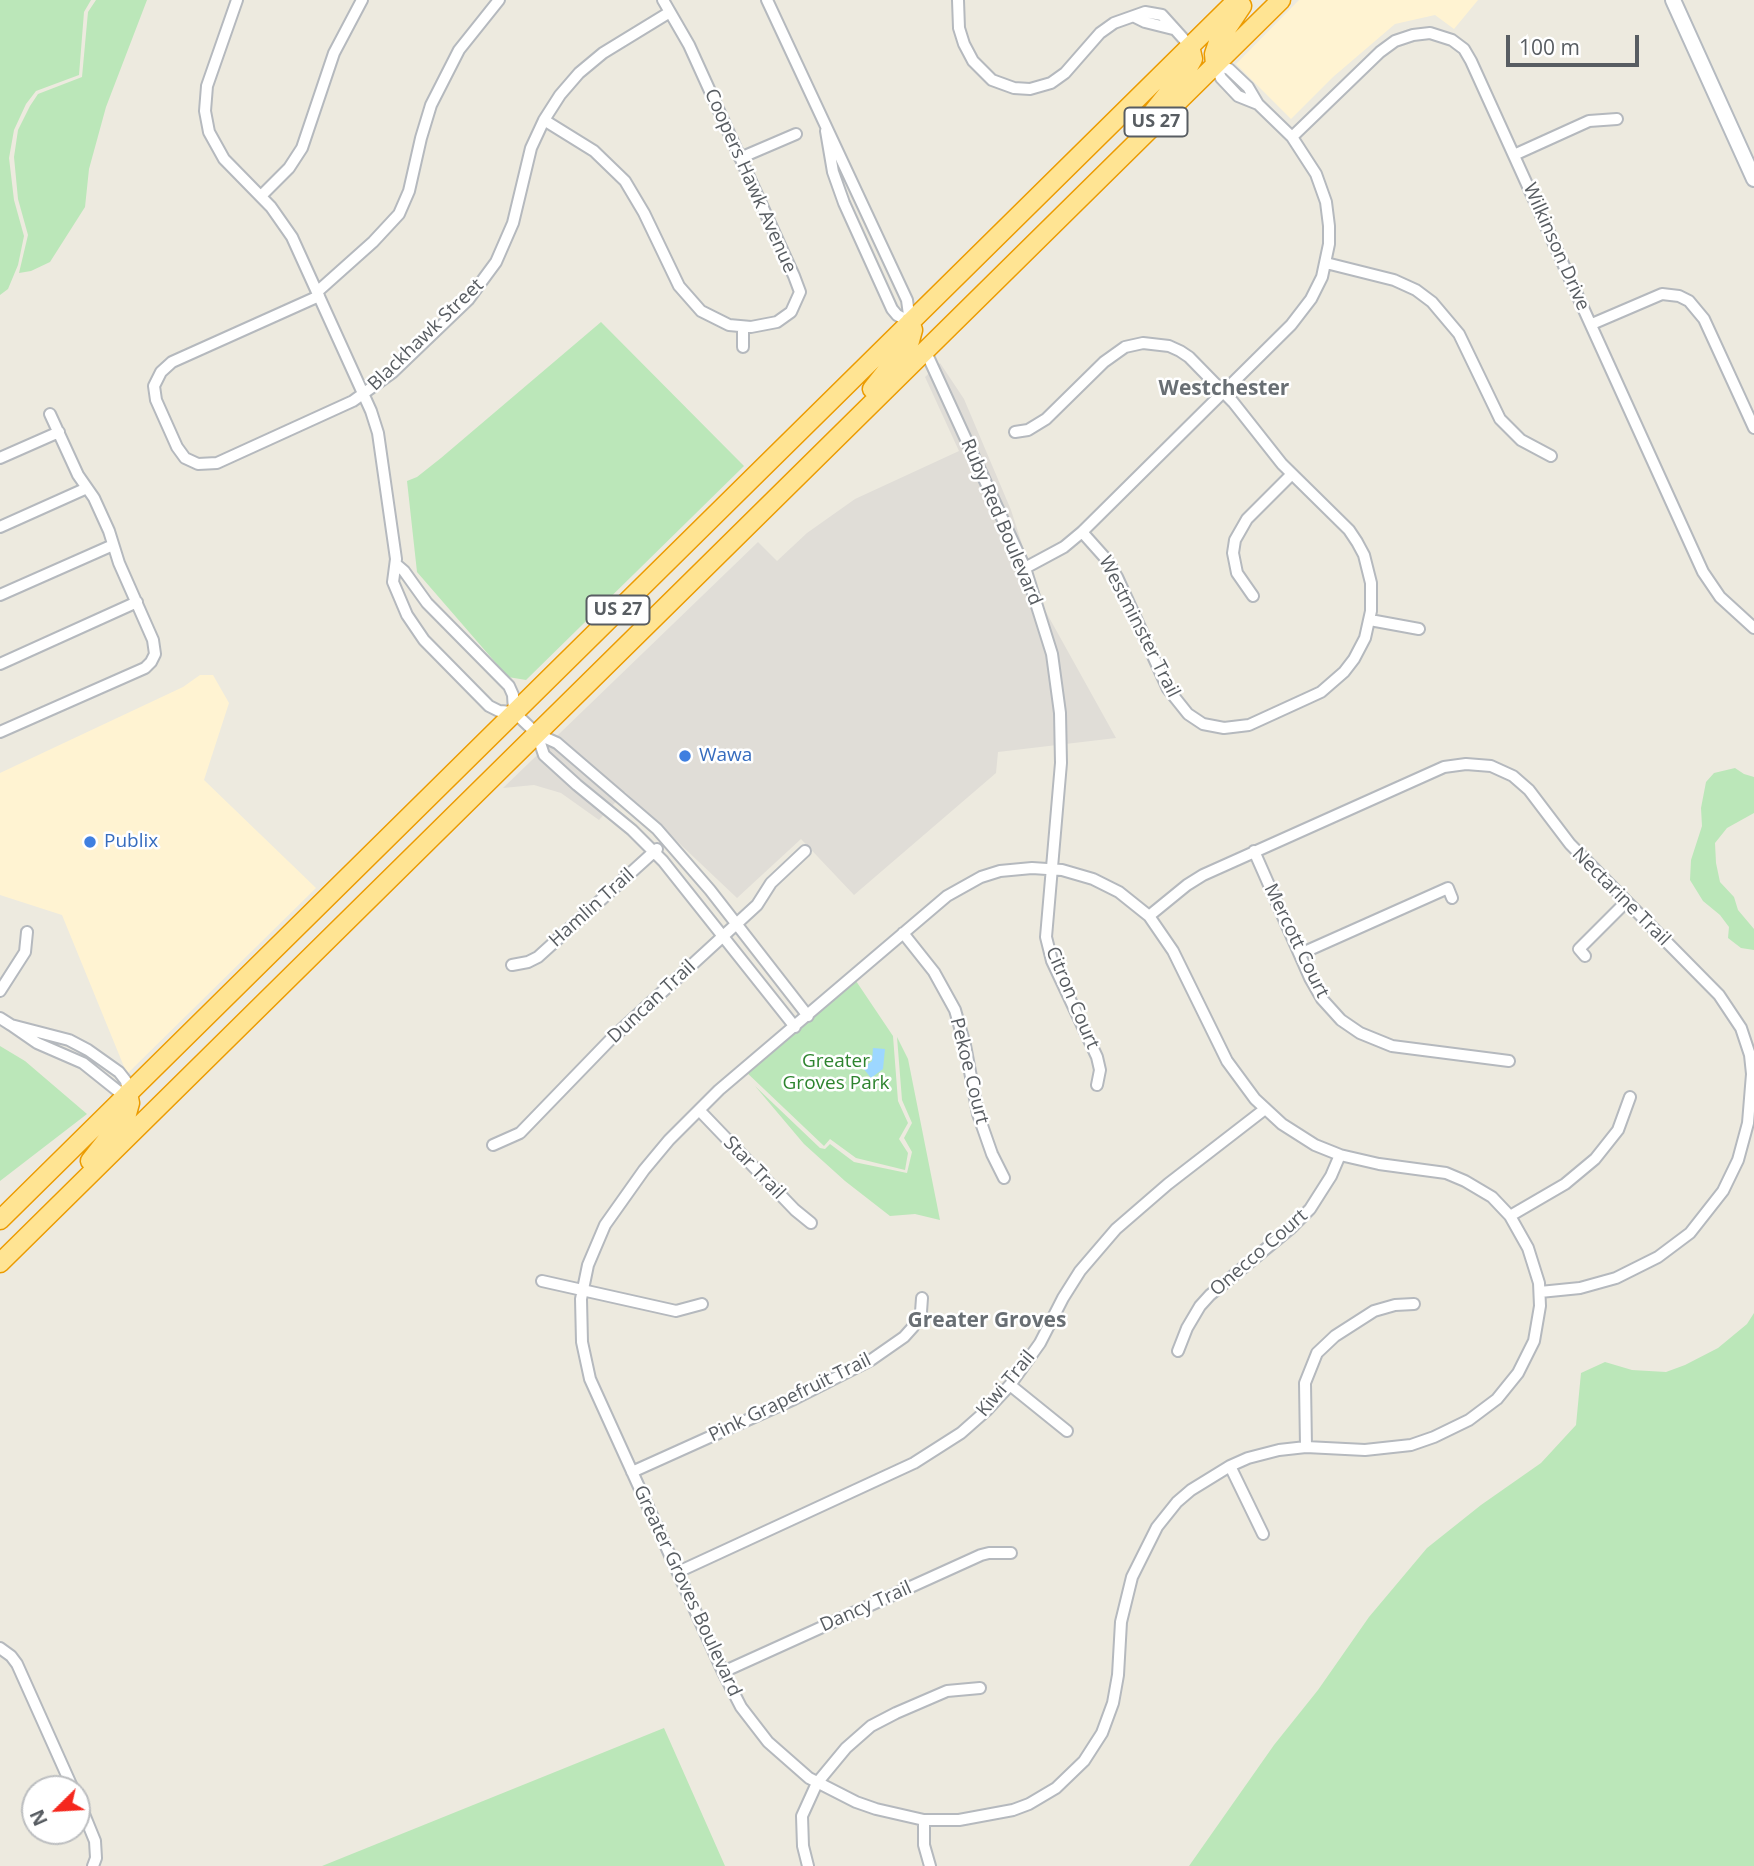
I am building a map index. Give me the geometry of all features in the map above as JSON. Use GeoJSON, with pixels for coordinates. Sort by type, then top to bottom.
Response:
{"type":"FeatureCollection","features":[{"type":"Feature","properties":{"kind":"highway","name":"US 27"},"geometry":{"type":"LineString","coordinates":[[0,1220],[1237,0]]}},
{"type":"Feature","properties":{"kind":"highway"},"geometry":{"type":"LineString","coordinates":[[1215,64],[1214,54],[1218,42],[1246,0]]}},
{"type":"Feature","properties":{"kind":"highway","name":"US 27"},"geometry":{"type":"LineString","coordinates":[[0,1263],[1281,0]]}},
{"type":"Feature","properties":{"kind":"highway"},"geometry":{"type":"LineString","coordinates":[[1041,237],[1044,224],[1053,211],[1154,111],[1188,68],[1193,58],[1190,46]]}},
{"type":"Feature","properties":{"kind":"highway"},"geometry":{"type":"LineString","coordinates":[[764,510],[765,499],[770,491],[872,390],[907,346],[913,334],[910,322]]}},
{"type":"Feature","properties":{"kind":"highway"},"geometry":{"type":"LineString","coordinates":[[0,1249],[97,1153],[127,1114],[130,1103],[128,1093]]}},
{"type":"Feature","properties":{"kind":"main road"},"geometry":{"type":"LineString","coordinates":[[1673,0],[1754,179]]}},
{"type":"Feature","properties":{"kind":"street"},"geometry":{"type":"LineString","coordinates":[[237,0],[207,86],[205,111],[212,141],[235,172],[261,196],[292,237],[365,395],[378,433],[397,565],[393,582],[407,615],[418,633],[489,706],[499,711],[514,712],[537,734],[557,743],[630,804],[667,840],[737,924],[808,1016]]}},
{"type":"Feature","properties":{"kind":"street"},"geometry":{"type":"LineString","coordinates":[[261,196],[289,168],[302,148],[334,53],[362,0]]}},
{"type":"Feature","properties":{"kind":"street"},"geometry":{"type":"LineString","coordinates":[[318,294],[399,214],[410,191],[431,105],[460,50],[499,0]]}},
{"type":"Feature","properties":{"kind":"street","name":"Coopers Hawk Avenue"},"geometry":{"type":"LineString","coordinates":[[544,120],[594,151],[625,181],[640,204],[674,278],[688,299],[714,319],[743,327],[766,325],[782,319],[796,305],[800,292],[689,45],[663,0]]}},
{"type":"Feature","properties":{"kind":"street"},"geometry":{"type":"LineString","coordinates":[[767,0],[909,305],[910,322]]}},
{"type":"Feature","properties":{"kind":"street"},"geometry":{"type":"LineString","coordinates":[[958,0],[957,19],[961,36],[973,61],[992,80],[1014,88],[1037,88],[1058,78],[1100,33],[1114,23],[1145,12],[1163,15],[1172,29],[1190,46]]}},
{"type":"Feature","properties":{"kind":"street","name":"Blackhawk Street"},"geometry":{"type":"LineString","coordinates":[[318,294],[172,362],[160,372],[154,386],[156,400],[177,447],[190,461],[206,465],[217,463],[365,395],[393,372],[468,300],[491,271],[510,233],[525,166],[544,120],[566,88],[594,60],[622,39],[670,12]]}},
{"type":"Feature","properties":{"kind":"street","name":"Wilkinson Drive"},"geometry":{"type":"LineString","coordinates":[[1292,137],[1384,48],[1407,37],[1430,33],[1452,40],[1466,53],[1703,572],[1720,597],[1754,628]]}},
{"type":"Feature","properties":{"kind":"street"},"geometry":{"type":"LineString","coordinates":[[1025,568],[1065,547],[1082,532],[1297,319],[1315,292],[1326,263],[1329,235],[1326,202],[1312,167],[1292,137],[1258,104],[1252,92],[1234,72],[1215,64]]}},
{"type":"Feature","properties":{"kind":"street"},"geometry":{"type":"LineString","coordinates":[[1514,155],[1589,121],[1617,119]]}},
{"type":"Feature","properties":{"kind":"street"},"geometry":{"type":"LineString","coordinates":[[826,131],[836,183],[892,309],[910,322]]}},
{"type":"Feature","properties":{"kind":"street"},"geometry":{"type":"LineString","coordinates":[[740,158],[796,134]]}},
{"type":"Feature","properties":{"kind":"street"},"geometry":{"type":"LineString","coordinates":[[868,255],[883,248]]}},
{"type":"Feature","properties":{"kind":"street"},"geometry":{"type":"LineString","coordinates":[[1326,263],[1394,279],[1432,302],[1460,334],[1500,419],[1521,440],[1551,456]]}},
{"type":"Feature","properties":{"kind":"street"},"geometry":{"type":"LineString","coordinates":[[1591,324],[1662,295],[1679,296],[1689,301],[1704,318],[1754,428]]}},
{"type":"Feature","properties":{"kind":"street"},"geometry":{"type":"LineString","coordinates":[[743,327],[743,347]]}},
{"type":"Feature","properties":{"kind":"street","name":"Westminster Trail"},"geometry":{"type":"LineString","coordinates":[[1015,432],[1028,429],[1046,419],[1113,354],[1133,344],[1157,344],[1180,351],[1223,392],[1292,474],[1349,530],[1357,542],[1370,574],[1372,602],[1365,638],[1354,659],[1338,678],[1321,692],[1249,725],[1224,728],[1203,724],[1188,714],[1168,689],[1117,577],[1107,560],[1082,532]]}},
{"type":"Feature","properties":{"kind":"street","name":"Ruby Red Boulevard"},"geometry":{"type":"LineString","coordinates":[[925,350],[1025,568],[1052,654],[1060,713],[1061,763],[1053,868]]}},
{"type":"Feature","properties":{"kind":"street"},"geometry":{"type":"LineString","coordinates":[[0,733],[148,665],[154,659],[155,645],[109,531],[88,488],[78,475],[50,414]]}},
{"type":"Feature","properties":{"kind":"street"},"geometry":{"type":"LineString","coordinates":[[0,458],[59,432]]}},
{"type":"Feature","properties":{"kind":"street"},"geometry":{"type":"LineString","coordinates":[[1253,596],[1237,572],[1233,560],[1235,540],[1243,523],[1292,474]]}},
{"type":"Feature","properties":{"kind":"street"},"geometry":{"type":"LineString","coordinates":[[0,527],[88,488]]}},
{"type":"Feature","properties":{"kind":"street"},"geometry":{"type":"LineString","coordinates":[[0,595],[113,545]]}},
{"type":"Feature","properties":{"kind":"street"},"geometry":{"type":"LineString","coordinates":[[397,565],[427,603],[509,686],[513,695],[514,712]]}},
{"type":"Feature","properties":{"kind":"street"},"geometry":{"type":"LineString","coordinates":[[0,664],[136,603]]}},
{"type":"Feature","properties":{"kind":"street"},"geometry":{"type":"LineString","coordinates":[[1370,620],[1419,629]]}},
{"type":"Feature","properties":{"kind":"street"},"geometry":{"type":"LineString","coordinates":[[537,734],[544,755],[654,852],[795,1027]]}},
{"type":"Feature","properties":{"kind":"street","name":"Nectarine Trail"},"geometry":{"type":"LineString","coordinates":[[1149,916],[1186,885],[1436,770],[1455,765],[1479,764],[1502,770],[1520,781],[1570,845],[1719,995],[1741,1028],[1750,1055],[1752,1074],[1744,1143],[1730,1178],[1713,1207],[1690,1233],[1675,1246],[1637,1269],[1616,1278],[1580,1288],[1540,1292]]}},
{"type":"Feature","properties":{"kind":"street","name":"Hamlin Trail"},"geometry":{"type":"LineString","coordinates":[[512,965],[538,957],[667,840]]}},
{"type":"Feature","properties":{"kind":"street","name":"Duncan Trail"},"geometry":{"type":"LineString","coordinates":[[493,1145],[520,1133],[610,1040],[757,905],[771,883],[805,851]]}},
{"type":"Feature","properties":{"kind":"street","name":"Mercott Court"},"geometry":{"type":"LineString","coordinates":[[1254,852],[1322,999],[1341,1020],[1377,1042],[1400,1048],[1509,1061]]}},
{"type":"Feature","properties":{"kind":"street","name":"Greater Groves Boulevard"},"geometry":{"type":"LineString","coordinates":[[1053,868],[1102,882],[1128,898],[1149,916],[1173,951],[1227,1061],[1265,1110],[1297,1134],[1340,1155],[1369,1163],[1446,1174],[1486,1192],[1510,1216],[1535,1265],[1540,1292],[1536,1332],[1518,1374],[1497,1399],[1469,1420],[1434,1437],[1411,1445],[1364,1450],[1306,1447],[1279,1450],[1230,1466],[1177,1502],[1157,1527],[1132,1577],[1121,1622],[1118,1675],[1113,1703],[1102,1733],[1084,1761],[1056,1788],[1029,1804],[983,1816],[952,1820],[924,1820],[876,1810],[817,1783],[784,1758],[761,1734],[736,1699],[590,1379],[580,1324],[588,1265],[605,1225],[644,1171],[699,1110],[947,896],[981,877],[1000,871],[1053,868]]}},
{"type":"Feature","properties":{"kind":"street","name":"Citron Court"},"geometry":{"type":"LineString","coordinates":[[1053,868],[1046,928],[1048,945],[1052,961],[1097,1057],[1100,1070],[1097,1085]]}},
{"type":"Feature","properties":{"kind":"street"},"geometry":{"type":"LineString","coordinates":[[1300,954],[1448,888],[1452,898]]}},
{"type":"Feature","properties":{"kind":"street"},"geometry":{"type":"LineString","coordinates":[[1585,956],[1579,949],[1626,902]]}},
{"type":"Feature","properties":{"kind":"street"},"geometry":{"type":"LineString","coordinates":[[0,991],[25,951],[27,932]]}},
{"type":"Feature","properties":{"kind":"street","name":"Pekoe Court"},"geometry":{"type":"LineString","coordinates":[[903,933],[934,972],[955,1010],[965,1045],[978,1114],[1004,1178]]}},
{"type":"Feature","properties":{"kind":"street"},"geometry":{"type":"LineString","coordinates":[[0,1018],[29,1039],[83,1063],[118,1091],[128,1093],[126,1081],[119,1072],[88,1050],[61,1037],[11,1025]]}},
{"type":"Feature","properties":{"kind":"street"},"geometry":{"type":"LineString","coordinates":[[57,1051],[61,1037]]}},
{"type":"Feature","properties":{"kind":"street"},"geometry":{"type":"LineString","coordinates":[[1510,1216],[1565,1184],[1595,1159],[1618,1130],[1630,1097]]}},
{"type":"Feature","properties":{"kind":"street","name":"Star Trail"},"geometry":{"type":"LineString","coordinates":[[699,1110],[811,1223]]}},
{"type":"Feature","properties":{"kind":"street","name":"Kiwi Trail"},"geometry":{"type":"LineString","coordinates":[[678,1572],[914,1463],[961,1433],[988,1410],[1010,1385],[1040,1343],[1063,1298],[1097,1250],[1134,1212],[1265,1110]]}},
{"type":"Feature","properties":{"kind":"street","name":"Onecco Court"},"geometry":{"type":"LineString","coordinates":[[1178,1350],[1200,1306],[1310,1209],[1331,1176],[1340,1155]]}},
{"type":"Feature","properties":{"kind":"street"},"geometry":{"type":"LineString","coordinates":[[542,1281],[676,1311],[702,1304]]}},
{"type":"Feature","properties":{"kind":"street","name":"Pink Grapefruit Trail"},"geometry":{"type":"LineString","coordinates":[[632,1472],[794,1399],[871,1360],[904,1337],[921,1312],[922,1298]]}},
{"type":"Feature","properties":{"kind":"street"},"geometry":{"type":"LineString","coordinates":[[1306,1447],[1305,1383],[1317,1353],[1341,1331],[1374,1311],[1414,1304]]}},
{"type":"Feature","properties":{"kind":"street"},"geometry":{"type":"LineString","coordinates":[[1010,1385],[1067,1431]]}},
{"type":"Feature","properties":{"kind":"street"},"geometry":{"type":"LineString","coordinates":[[1230,1466],[1263,1534]]}},
{"type":"Feature","properties":{"kind":"street","name":"Dancy Trail"},"geometry":{"type":"LineString","coordinates":[[723,1672],[981,1555],[1011,1553]]}},
{"type":"Feature","properties":{"kind":"street"},"geometry":{"type":"LineString","coordinates":[[0,1648],[18,1664],[67,1775]]}},
{"type":"Feature","properties":{"kind":"street"},"geometry":{"type":"LineString","coordinates":[[808,1866],[803,1846],[802,1816],[817,1783],[846,1748],[871,1726],[947,1690],[980,1688]]}},
{"type":"Feature","properties":{"kind":"street"},"geometry":{"type":"LineString","coordinates":[[924,1820],[924,1844],[930,1866]]}},
{"type":"Feature","properties":{"kind":"street"},"geometry":{"type":"LineString","coordinates":[[91,1831],[95,1841],[96,1858],[93,1866]]}},
{"type":"Feature","properties":{"kind":"shaded area"},"geometry":{"type":"Polygon","coordinates":[[[1299,0],[1478,0],[1454,29],[1435,15],[1395,24],[1333,77],[1291,119],[1236,64],[1299,0]]]}},
{"type":"Feature","properties":{"kind":"shaded area"},"geometry":{"type":"Polygon","coordinates":[[[940,363],[964,399],[1011,510],[1041,603],[1116,738],[998,752],[996,773],[854,895],[801,839],[737,898],[625,792],[599,820],[561,793],[534,785],[503,788],[758,542],[777,561],[807,533],[855,499],[959,451],[925,377],[940,363]]]}},
{"type":"Feature","properties":{"kind":"shaded area"},"geometry":{"type":"Polygon","coordinates":[[[200,675],[213,675],[229,703],[204,780],[316,888],[127,1074],[62,915],[0,895],[0,773],[183,687],[200,675]]]}},
{"type":"Feature","properties":{"kind":"green space"},"geometry":{"type":"Polygon","coordinates":[[[0,0],[91,0],[84,12],[79,75],[36,91],[26,104],[14,130],[9,158],[14,200],[24,236],[18,265],[8,289],[0,295],[0,0]]]}},
{"type":"Feature","properties":{"kind":"green space"},"geometry":{"type":"Polygon","coordinates":[[[96,0],[147,0],[106,107],[89,169],[85,207],[50,262],[31,271],[19,273],[28,235],[18,199],[14,157],[18,130],[38,94],[82,77],[88,12],[96,0]]]}},
{"type":"Feature","properties":{"kind":"green space"},"geometry":{"type":"Polygon","coordinates":[[[601,322],[744,466],[526,680],[508,677],[417,572],[407,481],[417,477],[441,458],[601,322]]]}},
{"type":"Feature","properties":{"kind":"green space"},"geometry":{"type":"Polygon","coordinates":[[[1735,768],[1754,777],[1754,813],[1727,828],[1715,843],[1716,863],[1720,882],[1734,897],[1738,910],[1754,929],[1754,950],[1741,948],[1728,938],[1729,927],[1720,915],[1703,901],[1690,880],[1691,860],[1702,826],[1701,808],[1706,782],[1714,773],[1735,768]]]}},
{"type":"Feature","properties":{"kind":"green space","name":"Greater Groves Park"},"geometry":{"type":"Polygon","coordinates":[[[854,978],[893,1036],[898,1101],[908,1123],[899,1139],[908,1153],[905,1170],[856,1158],[830,1139],[824,1146],[744,1070],[854,978]]]}},
{"type":"Feature","properties":{"kind":"green space"},"geometry":{"type":"Polygon","coordinates":[[[897,1037],[908,1059],[940,1220],[915,1214],[890,1216],[804,1144],[755,1086],[820,1148],[825,1149],[830,1144],[854,1162],[907,1173],[912,1152],[904,1138],[912,1123],[902,1100],[897,1037]]]}},
{"type":"Feature","properties":{"kind":"green space"},"geometry":{"type":"Polygon","coordinates":[[[0,1046],[25,1061],[87,1114],[0,1181],[0,1046]]]}},
{"type":"Feature","properties":{"kind":"green space"},"geometry":{"type":"Polygon","coordinates":[[[1754,1313],[1754,1866],[1189,1866],[1369,1617],[1427,1548],[1481,1505],[1541,1463],[1576,1425],[1581,1373],[1605,1362],[1632,1370],[1666,1372],[1718,1348],[1747,1324],[1754,1313]]]}},
{"type":"Feature","properties":{"kind":"green space"},"geometry":{"type":"Polygon","coordinates":[[[664,1728],[725,1866],[322,1866],[664,1728]]]}},
{"type":"Feature","properties":{"kind":"water"},"geometry":{"type":"Polygon","coordinates":[[[873,1048],[885,1049],[883,1069],[871,1078],[863,1068],[872,1061],[873,1048]]]}},
{"type":"Feature","properties":{"kind":"place","name":"Wawa"},"geometry":{"type":"Point","coordinates":[685,756]}},
{"type":"Feature","properties":{"kind":"place","name":"Publix"},"geometry":{"type":"Point","coordinates":[90,842]}},
{"type":"Feature","properties":{"kind":"district","name":"Westchester"},"geometry":{"type":"Point","coordinates":[1224,389]}},
{"type":"Feature","properties":{"kind":"district","name":"Greater Groves"},"geometry":{"type":"Point","coordinates":[987,1321]}}]}
